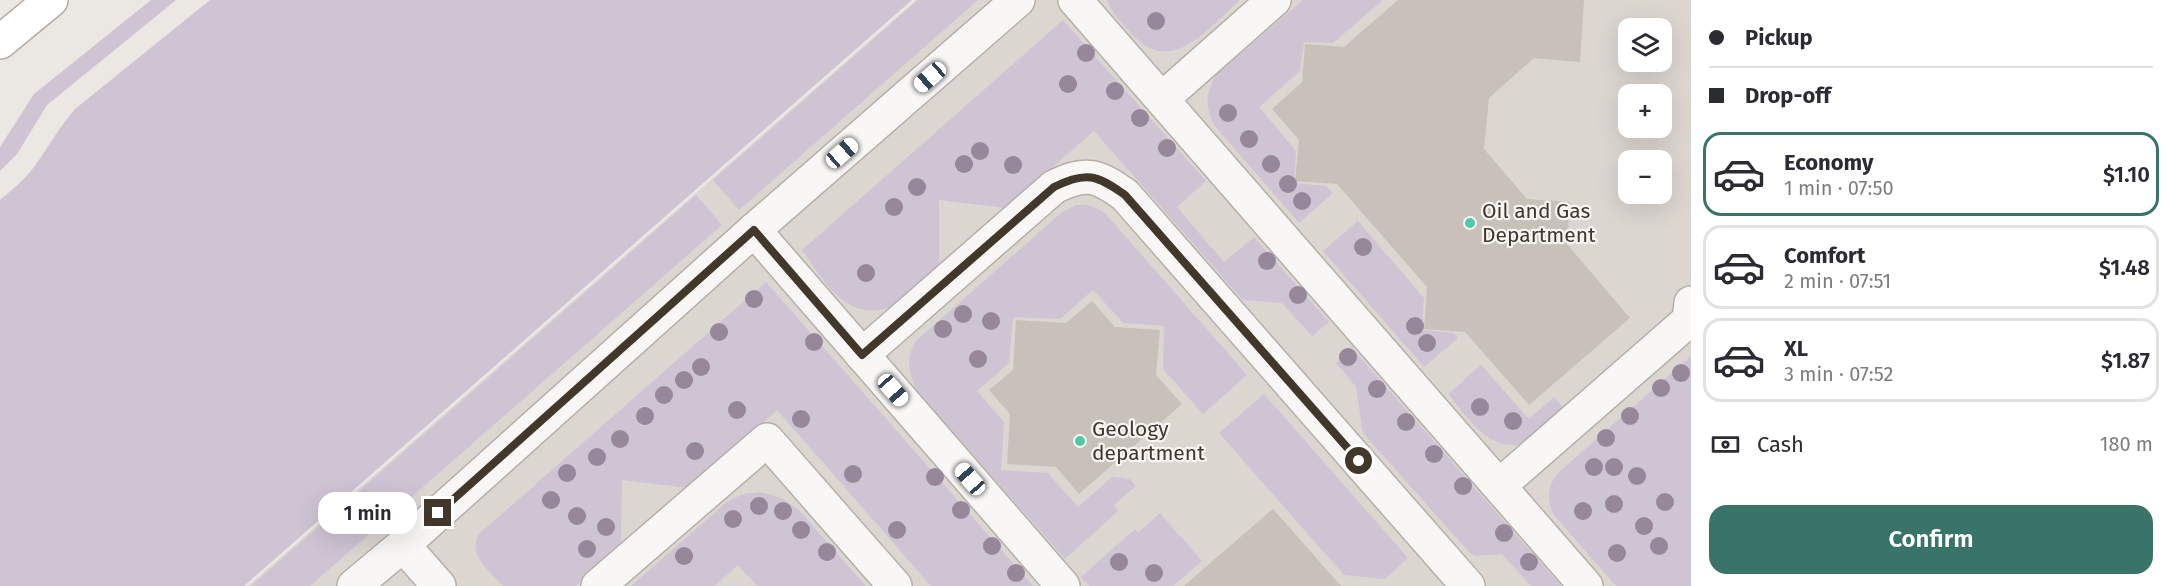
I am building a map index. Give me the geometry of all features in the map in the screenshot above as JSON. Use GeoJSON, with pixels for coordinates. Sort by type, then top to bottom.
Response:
{"type":"FeatureCollection","features":[{"type":"Feature","properties":{"kind":"main road"},"geometry":{"type":"LineString","coordinates":[[0,42],[51,0]]}},
{"type":"Feature","properties":{"kind":"lane"},"geometry":{"type":"LineString","coordinates":[[354,586],[403,545],[754,230],[1018,0]]}},
{"type":"Feature","properties":{"kind":"lane"},"geometry":{"type":"LineString","coordinates":[[1074,0],[1586,586]]}},
{"type":"Feature","properties":{"kind":"lane"},"geometry":{"type":"LineString","coordinates":[[1162,99],[1274,0]]}},
{"type":"Feature","properties":{"kind":"lane"},"geometry":{"type":"LineString","coordinates":[[862,355],[1054,187],[1072,178],[1089,175],[1106,181],[1125,195],[1468,586]]}},
{"type":"Feature","properties":{"kind":"lane"},"geometry":{"type":"LineString","coordinates":[[754,230],[1063,586]]}},
{"type":"Feature","properties":{"kind":"lane"},"geometry":{"type":"LineString","coordinates":[[1499,486],[1689,320],[1691,303]]}},
{"type":"Feature","properties":{"kind":"lane"},"geometry":{"type":"LineString","coordinates":[[598,586],[768,440],[896,586]]}},
{"type":"Feature","properties":{"kind":"lane"},"geometry":{"type":"LineString","coordinates":[[403,545],[439,586]]}},
{"type":"Feature","properties":{"kind":"shaded area"},"geometry":{"type":"Polygon","coordinates":[[[151,0],[176,0],[47,105],[17,154],[0,171],[0,147],[34,94],[151,0]]]}},
{"type":"Feature","properties":{"kind":"shaded area"},"geometry":{"type":"Polygon","coordinates":[[[210,0],[912,0],[244,586],[0,586],[0,200],[30,172],[75,109],[210,0]]]}},
{"type":"Feature","properties":{"kind":"shaded area"},"geometry":{"type":"Polygon","coordinates":[[[916,0],[1691,0],[1691,586],[248,586],[916,0]]]}},
{"type":"Feature","properties":{"kind":"shaded area"},"geometry":{"type":"Polygon","coordinates":[[[918,0],[978,0],[739,210],[713,180],[918,0]]]}},
{"type":"Feature","properties":{"kind":"shaded area"},"geometry":{"type":"Polygon","coordinates":[[[1107,0],[1240,0],[1202,35],[1188,44],[1175,50],[1160,51],[1146,46],[1131,33],[1114,14],[1107,0]]]}},
{"type":"Feature","properties":{"kind":"shaded area"},"geometry":{"type":"Polygon","coordinates":[[[1303,0],[1383,0],[1333,43],[1304,42],[1300,71],[1259,107],[1296,151],[1294,183],[1326,186],[1333,193],[1299,223],[1214,125],[1209,112],[1208,94],[1216,75],[1303,0]]]}},
{"type":"Feature","properties":{"kind":"shaded area"},"geometry":{"type":"Polygon","coordinates":[[[1063,20],[1206,181],[1177,207],[1224,262],[1254,237],[1329,322],[1312,336],[1282,303],[1243,300],[1094,131],[1006,208],[939,200],[939,267],[896,305],[878,310],[865,310],[853,306],[833,292],[802,250],[1063,20]]]}},
{"type":"Feature","properties":{"kind":"shaded area"},"geometry":{"type":"Polygon","coordinates":[[[696,195],[722,225],[310,586],[251,586],[696,195]]]}},
{"type":"Feature","properties":{"kind":"shaded area"},"geometry":{"type":"Polygon","coordinates":[[[1076,205],[1089,205],[1104,212],[1247,375],[1203,414],[1163,369],[1164,326],[1123,323],[1093,290],[1060,319],[1013,317],[1009,363],[977,391],[1004,422],[1001,470],[1048,473],[1078,507],[1112,477],[1130,479],[1136,486],[1114,505],[1118,511],[1065,559],[916,390],[909,359],[916,341],[1062,212],[1076,205]]]}},
{"type":"Feature","properties":{"kind":"shaded area"},"geometry":{"type":"Polygon","coordinates":[[[1358,221],[1424,298],[1422,330],[1454,333],[1458,338],[1424,367],[1323,251],[1358,221]]]}},
{"type":"Feature","properties":{"kind":"shaded area"},"geometry":{"type":"Polygon","coordinates":[[[766,282],[1033,586],[931,586],[777,410],[688,488],[622,480],[621,547],[576,586],[503,586],[487,568],[476,549],[479,534],[766,282]]]}},
{"type":"Feature","properties":{"kind":"shaded area"},"geometry":{"type":"Polygon","coordinates":[[[1352,348],[1561,586],[1531,586],[1502,554],[1475,556],[1469,552],[1363,433],[1356,387],[1336,363],[1352,348]]]}},
{"type":"Feature","properties":{"kind":"shaded area"},"geometry":{"type":"Polygon","coordinates":[[[1691,356],[1691,586],[1616,586],[1554,515],[1549,498],[1550,488],[1558,473],[1691,356]]]}},
{"type":"Feature","properties":{"kind":"shaded area"},"geometry":{"type":"Polygon","coordinates":[[[1481,365],[1529,419],[1554,397],[1566,411],[1534,438],[1520,444],[1507,445],[1496,441],[1474,425],[1448,394],[1481,365]]]}},
{"type":"Feature","properties":{"kind":"shaded area"},"geometry":{"type":"Polygon","coordinates":[[[1264,394],[1408,558],[1385,579],[1344,575],[1219,433],[1264,394]]]}},
{"type":"Feature","properties":{"kind":"shaded area"},"geometry":{"type":"Polygon","coordinates":[[[760,492],[781,498],[798,509],[866,586],[757,586],[738,565],[715,586],[631,586],[727,502],[743,494],[760,492]]]}},
{"type":"Feature","properties":{"kind":"shaded area"},"geometry":{"type":"Polygon","coordinates":[[[1160,513],[1202,561],[1173,586],[1089,586],[1081,577],[1135,529],[1138,533],[1160,513]]]}},
{"type":"Feature","properties":{"kind":"building","name":"Oil and Gas Department"},"geometry":{"type":"Polygon","coordinates":[[[1398,0],[1584,0],[1580,62],[1534,58],[1489,98],[1484,149],[1527,199],[1570,202],[1567,244],[1630,318],[1529,405],[1465,332],[1424,329],[1427,287],[1337,184],[1295,181],[1299,140],[1272,109],[1302,82],[1305,44],[1344,47],[1398,0]]]}},
{"type":"Feature","properties":{"kind":"building","name":"Geology department"},"geometry":{"type":"Polygon","coordinates":[[[1092,301],[1115,327],[1160,330],[1156,375],[1182,404],[1079,494],[1056,467],[1007,464],[1010,414],[989,390],[1013,370],[1016,320],[1066,323],[1092,301]]]}},
{"type":"Feature","properties":{"kind":"building"},"geometry":{"type":"Polygon","coordinates":[[[1273,509],[1341,586],[1184,586],[1209,564],[1273,509]]]}},
{"type":"Feature","properties":{"kind":"place","name":"Oil and Gas Department"},"geometry":{"type":"Point","coordinates":[1470,223]}},
{"type":"Feature","properties":{"kind":"place","name":"Geology department"},"geometry":{"type":"Point","coordinates":[1080,441]}},
{"type":"Feature","properties":{"kind":"route"},"geometry":{"type":"LineString","coordinates":[[438,513],[754,230],[862,355],[1054,187],[1072,178],[1089,175],[1106,181],[1125,195],[1359,461]]}}]}
